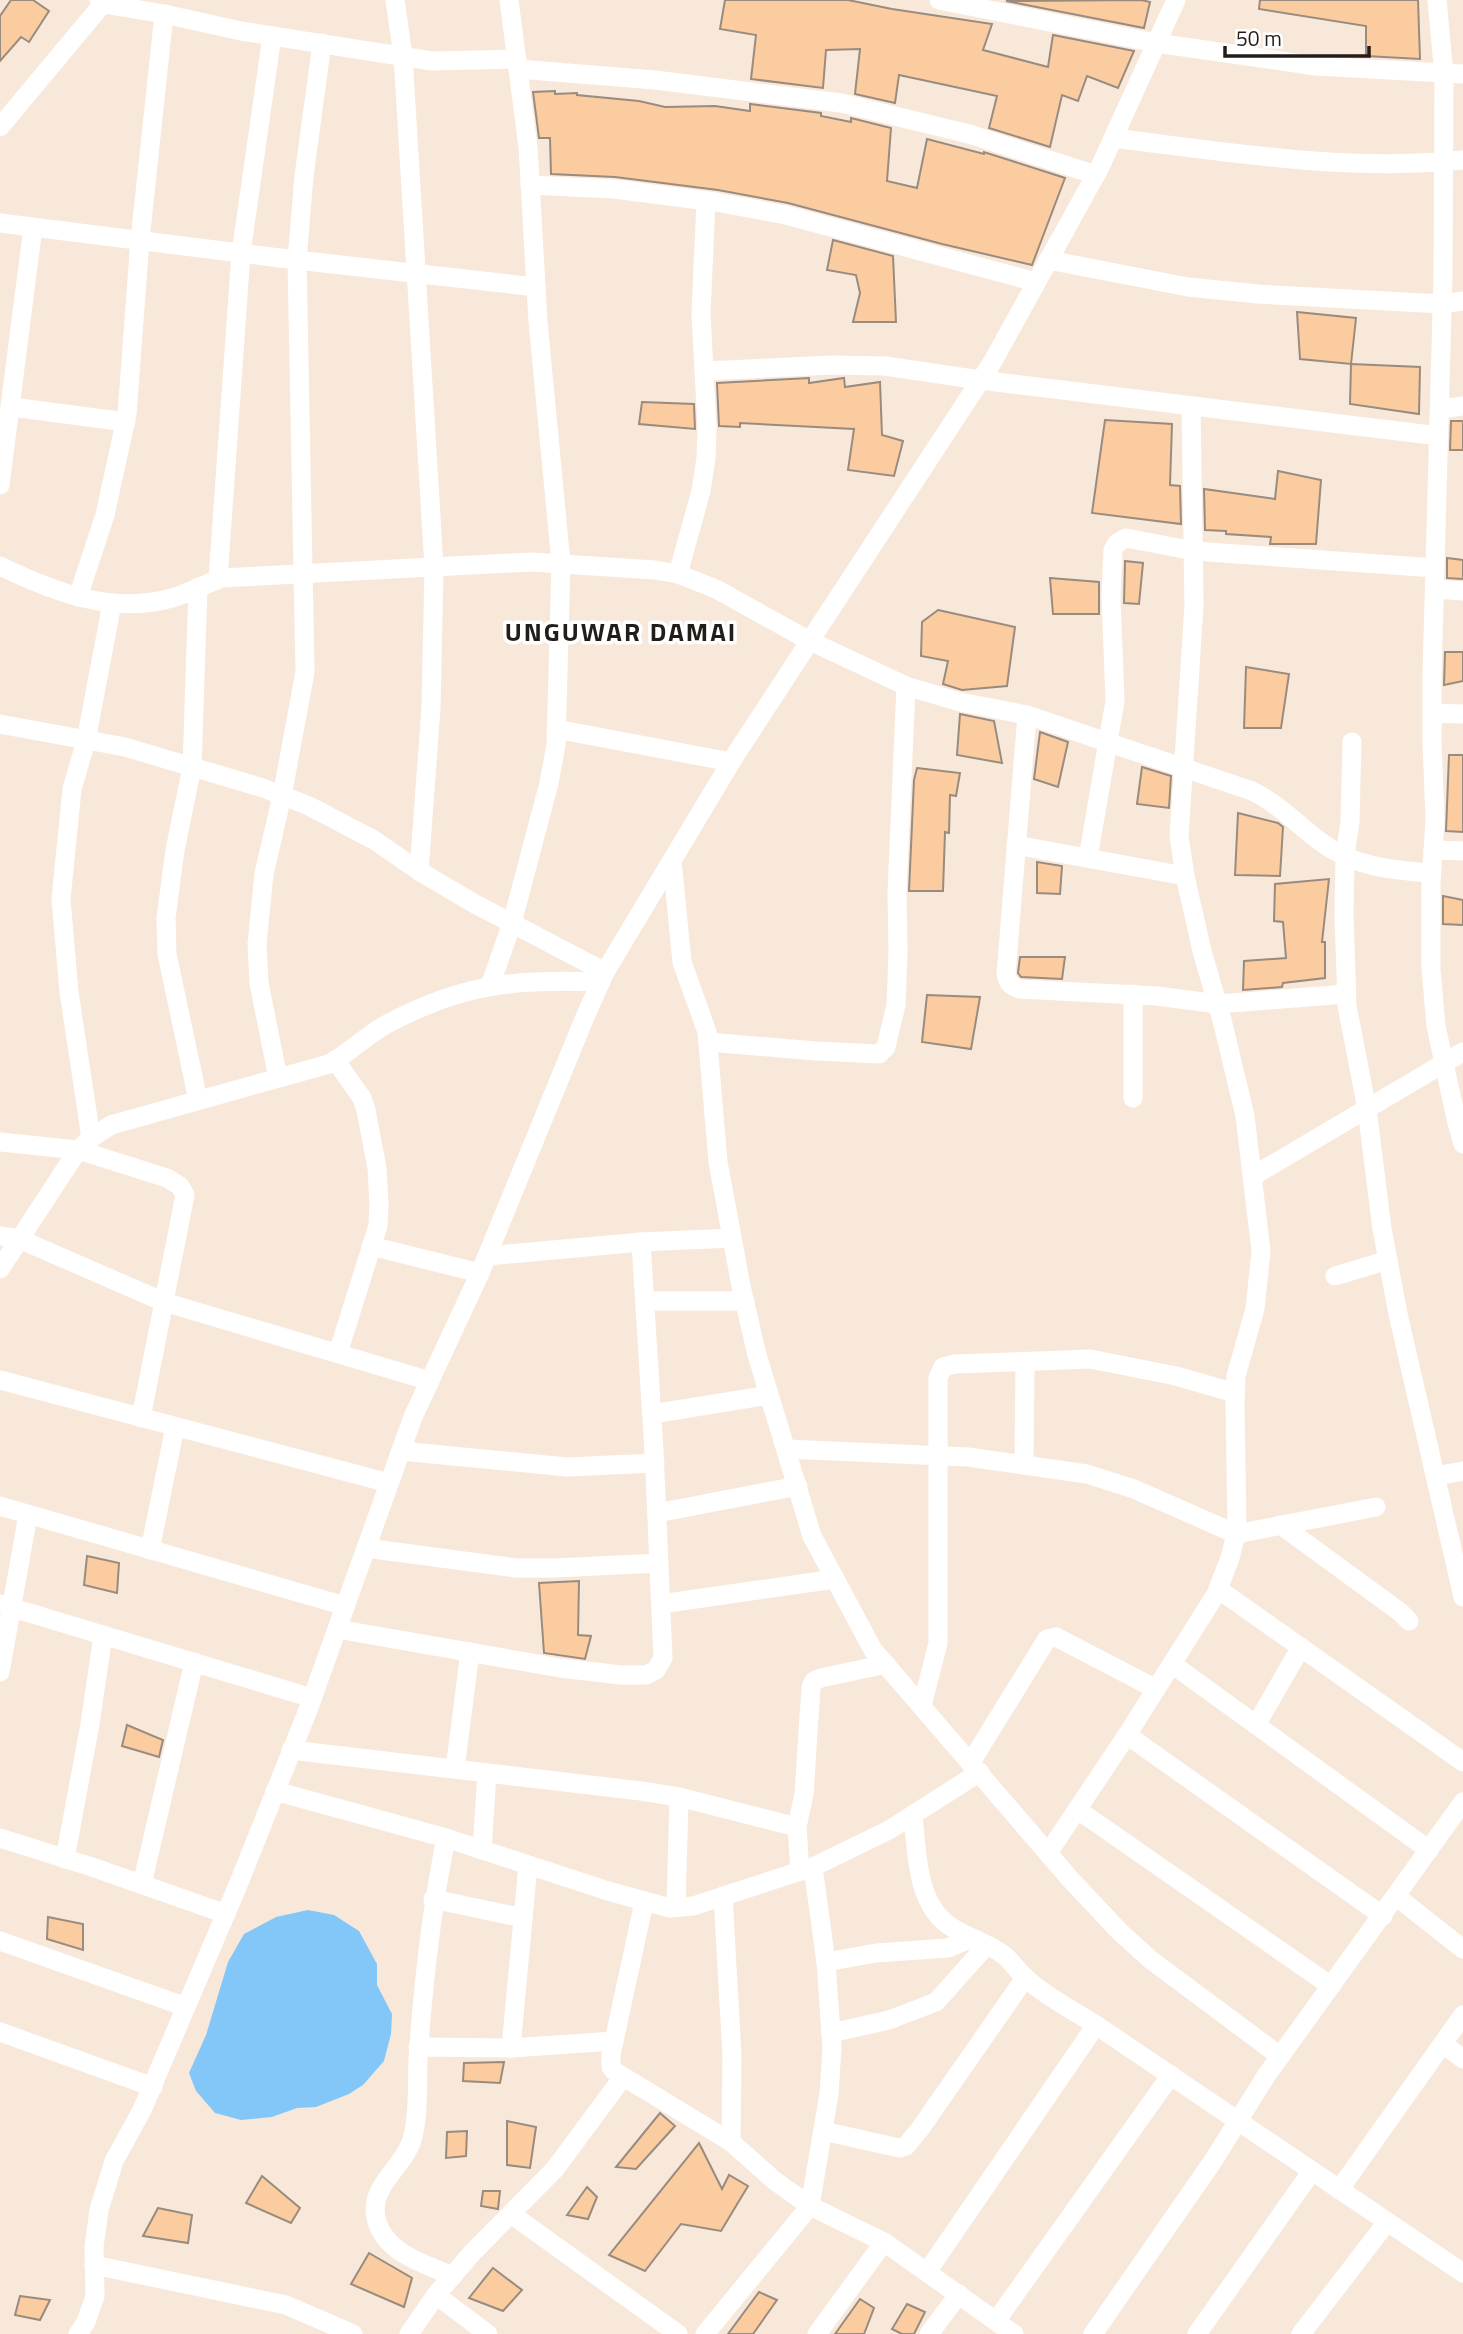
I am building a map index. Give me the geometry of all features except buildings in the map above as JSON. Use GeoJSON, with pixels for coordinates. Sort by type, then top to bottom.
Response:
{"type":"FeatureCollection","features":[{"type":"Feature","properties":{"kind":"street"},"geometry":{"type":"LineString","coordinates":[[395,0],[403,56],[434,567],[432,695],[419,872]]}},
{"type":"Feature","properties":{"kind":"street"},"geometry":{"type":"LineString","coordinates":[[490,986],[512,923],[549,783],[556,745],[561,563],[536,286],[528,147],[509,0]]}},
{"type":"Feature","properties":{"kind":"street"},"geometry":{"type":"LineString","coordinates":[[939,0],[1156,43],[1316,66],[1453,74]]}},
{"type":"Feature","properties":{"kind":"street"},"geometry":{"type":"LineString","coordinates":[[78,2334],[86,2322],[95,2296],[94,2265],[99,2210],[114,2161],[153,2087],[226,1914],[312,1698],[401,1451],[483,1265],[603,977],[671,860],[808,640],[980,380],[1096,175],[1176,0]]}},
{"type":"Feature","properties":{"kind":"street"},"geometry":{"type":"LineString","coordinates":[[1437,0],[1453,74],[1453,161],[1443,304],[1435,568],[1432,713],[1435,819],[1431,969],[1436,1026],[1463,1143]]}},
{"type":"Feature","properties":{"kind":"street"},"geometry":{"type":"LineString","coordinates":[[0,127],[103,1],[241,32],[432,61],[517,64],[841,103],[969,134],[1096,175]]}},
{"type":"Feature","properties":{"kind":"street"},"geometry":{"type":"LineString","coordinates":[[78,597],[105,515],[126,422],[140,240],[164,14]]}},
{"type":"Feature","properties":{"kind":"street"},"geometry":{"type":"LineString","coordinates":[[218,579],[241,253],[272,36]]}},
{"type":"Feature","properties":{"kind":"street"},"geometry":{"type":"LineString","coordinates":[[278,1078],[259,983],[257,944],[264,874],[282,796],[305,672],[297,260],[304,176],[322,43]]}},
{"type":"Feature","properties":{"kind":"street"},"geometry":{"type":"LineString","coordinates":[[1113,138],[1291,160],[1453,161]]}},
{"type":"Feature","properties":{"kind":"street"},"geometry":{"type":"LineString","coordinates":[[530,185],[614,189],[786,215],[1037,282]]}},
{"type":"Feature","properties":{"kind":"street"},"geometry":{"type":"LineString","coordinates":[[678,574],[701,491],[706,458],[701,314],[706,201]]}},
{"type":"Feature","properties":{"kind":"street"},"geometry":{"type":"LineString","coordinates":[[0,223],[536,286]]}},
{"type":"Feature","properties":{"kind":"street"},"geometry":{"type":"LineString","coordinates":[[0,485],[33,227]]}},
{"type":"Feature","properties":{"kind":"street"},"geometry":{"type":"LineString","coordinates":[[1048,260],[1188,287],[1258,294],[1443,304],[1463,300]]}},
{"type":"Feature","properties":{"kind":"street"},"geometry":{"type":"LineString","coordinates":[[704,371],[833,365],[885,366],[1191,407],[1439,436]]}},
{"type":"Feature","properties":{"kind":"street"},"geometry":{"type":"LineString","coordinates":[[1441,409],[1463,406]]}},
{"type":"Feature","properties":{"kind":"street"},"geometry":{"type":"LineString","coordinates":[[12,407],[126,422]]}},
{"type":"Feature","properties":{"kind":"street"},"geometry":{"type":"LineString","coordinates":[[1048,1853],[1079,1810],[1218,1589],[1237,1534],[1236,1376],[1255,1310],[1261,1251],[1245,1116],[1218,1004],[1202,951],[1179,836],[1194,606],[1191,407]]}},
{"type":"Feature","properties":{"kind":"street"},"geometry":{"type":"LineString","coordinates":[[1088,858],[1115,701],[1111,596],[1113,550],[1117,543],[1126,538],[1194,551],[1435,568]]}},
{"type":"Feature","properties":{"kind":"street"},"geometry":{"type":"LineString","coordinates":[[0,566],[41,586],[91,601],[112,603],[157,602],[218,579],[304,573],[531,562],[655,569],[678,574],[716,589],[808,640],[906,686],[960,702],[1027,715],[1252,790],[1267,797],[1321,842],[1345,855],[1380,869],[1432,873]]}},
{"type":"Feature","properties":{"kind":"street"},"geometry":{"type":"LineString","coordinates":[[198,587],[192,767],[175,850],[167,930],[167,954],[198,1100]]}},
{"type":"Feature","properties":{"kind":"street"},"geometry":{"type":"LineString","coordinates":[[1435,589],[1463,591]]}},
{"type":"Feature","properties":{"kind":"street"},"geometry":{"type":"LineString","coordinates":[[85,1144],[61,899],[72,789],[86,741],[112,603]]}},
{"type":"Feature","properties":{"kind":"street"},"geometry":{"type":"LineString","coordinates":[[708,1041],[879,1054],[886,1047],[896,1005],[897,893],[906,686]]}},
{"type":"Feature","properties":{"kind":"street"},"geometry":{"type":"LineString","coordinates":[[1432,713],[1463,714]]}},
{"type":"Feature","properties":{"kind":"street"},"geometry":{"type":"LineString","coordinates":[[1027,715],[1007,982],[1019,989],[1133,994],[1218,1004],[1346,994]]}},
{"type":"Feature","properties":{"kind":"street"},"geometry":{"type":"LineString","coordinates":[[0,724],[125,747],[309,806],[374,840],[419,872],[603,977]]}},
{"type":"Feature","properties":{"kind":"street"},"geometry":{"type":"LineString","coordinates":[[556,729],[731,762]]}},
{"type":"Feature","properties":{"kind":"street"},"geometry":{"type":"LineString","coordinates":[[1352,743],[1350,822],[1345,855],[1346,994],[1367,1109],[1388,1260],[1409,1370],[1459,1563],[1463,1597]]}},
{"type":"Feature","properties":{"kind":"street"},"geometry":{"type":"LineString","coordinates":[[1016,845],[1185,876]]}},
{"type":"Feature","properties":{"kind":"street"},"geometry":{"type":"LineString","coordinates":[[1433,850],[1463,851]]}},
{"type":"Feature","properties":{"kind":"street"},"geometry":{"type":"LineString","coordinates":[[671,860],[682,962],[707,1032],[718,1162],[745,1301],[757,1354],[812,1536],[873,1650],[1048,1853],[1112,1923],[1152,1960],[1280,2056]]}},
{"type":"Feature","properties":{"kind":"street"},"geometry":{"type":"LineString","coordinates":[[0,1269],[10,1237],[85,1144],[111,1125],[335,1060],[384,1025],[444,997],[490,986],[603,977]]}},
{"type":"Feature","properties":{"kind":"street"},"geometry":{"type":"LineString","coordinates":[[1133,994],[1133,1098]]}},
{"type":"Feature","properties":{"kind":"street"},"geometry":{"type":"LineString","coordinates":[[1253,1176],[1463,1052]]}},
{"type":"Feature","properties":{"kind":"street"},"geometry":{"type":"LineString","coordinates":[[335,1060],[362,1098],[377,1168],[378,1226],[338,1353]]}},
{"type":"Feature","properties":{"kind":"street"},"geometry":{"type":"LineString","coordinates":[[0,1142],[85,1144],[167,1178],[180,1186],[185,1195],[141,1418]]}},
{"type":"Feature","properties":{"kind":"street"},"geometry":{"type":"LineString","coordinates":[[10,1237],[164,1302],[430,1381]]}},
{"type":"Feature","properties":{"kind":"street"},"geometry":{"type":"LineString","coordinates":[[371,1246],[483,1265],[641,1242],[732,1238]]}},
{"type":"Feature","properties":{"kind":"street"},"geometry":{"type":"LineString","coordinates":[[337,1629],[560,1668],[621,1675],[646,1675],[656,1670],[663,1658],[655,1463],[641,1242]]}},
{"type":"Feature","properties":{"kind":"street"},"geometry":{"type":"LineString","coordinates":[[1335,1276],[1388,1260]]}},
{"type":"Feature","properties":{"kind":"street"},"geometry":{"type":"LineString","coordinates":[[645,1301],[745,1301]]}},
{"type":"Feature","properties":{"kind":"street"},"geometry":{"type":"LineString","coordinates":[[922,1706],[938,1643],[938,1378],[943,1367],[955,1364],[1090,1359],[1176,1376],[1235,1393]]}},
{"type":"Feature","properties":{"kind":"street"},"geometry":{"type":"LineString","coordinates":[[1024,1465],[1025,1362]]}},
{"type":"Feature","properties":{"kind":"street"},"geometry":{"type":"LineString","coordinates":[[0,1380],[390,1483]]}},
{"type":"Feature","properties":{"kind":"street"},"geometry":{"type":"LineString","coordinates":[[652,1414],[769,1395]]}},
{"type":"Feature","properties":{"kind":"street"},"geometry":{"type":"LineString","coordinates":[[150,1550],[175,1427]]}},
{"type":"Feature","properties":{"kind":"street"},"geometry":{"type":"LineString","coordinates":[[787,1449],[939,1456],[1087,1474],[1134,1489],[1237,1534],[1376,1507]]}},
{"type":"Feature","properties":{"kind":"street"},"geometry":{"type":"LineString","coordinates":[[401,1451],[566,1467],[655,1463]]}},
{"type":"Feature","properties":{"kind":"street"},"geometry":{"type":"LineString","coordinates":[[1436,1476],[1463,1471]]}},
{"type":"Feature","properties":{"kind":"street"},"geometry":{"type":"LineString","coordinates":[[657,1513],[798,1486]]}},
{"type":"Feature","properties":{"kind":"street"},"geometry":{"type":"LineString","coordinates":[[0,1506],[345,1606]]}},
{"type":"Feature","properties":{"kind":"street"},"geometry":{"type":"LineString","coordinates":[[0,1672],[6,1605],[28,1514]]}},
{"type":"Feature","properties":{"kind":"street"},"geometry":{"type":"LineString","coordinates":[[1281,1525],[1390,1604],[1409,1621]]}},
{"type":"Feature","properties":{"kind":"street"},"geometry":{"type":"LineString","coordinates":[[366,1548],[516,1568],[659,1563]]}},
{"type":"Feature","properties":{"kind":"street"},"geometry":{"type":"LineString","coordinates":[[661,1604],[835,1579]]}},
{"type":"Feature","properties":{"kind":"street"},"geometry":{"type":"LineString","coordinates":[[1218,1589],[1463,1762]]}},
{"type":"Feature","properties":{"kind":"street"},"geometry":{"type":"LineString","coordinates":[[6,1605],[312,1698]]}},
{"type":"Feature","properties":{"kind":"street"},"geometry":{"type":"LineString","coordinates":[[65,1859],[103,1635]]}},
{"type":"Feature","properties":{"kind":"street"},"geometry":{"type":"LineString","coordinates":[[275,1791],[446,1838],[644,1902],[676,1907],[693,1906],[807,1869],[889,1830],[913,1815],[975,1767],[1047,1639],[1051,1637],[1056,1637],[1156,1689]]}},
{"type":"Feature","properties":{"kind":"street"},"geometry":{"type":"LineString","coordinates":[[1256,1725],[1301,1647]]}},
{"type":"Feature","properties":{"kind":"street"},"geometry":{"type":"LineString","coordinates":[[455,1769],[470,1652]]}},
{"type":"Feature","properties":{"kind":"street"},"geometry":{"type":"LineString","coordinates":[[142,1884],[194,1662]]}},
{"type":"Feature","properties":{"kind":"street"},"geometry":{"type":"LineString","coordinates":[[705,2334],[810,2206],[829,2094],[832,2048],[826,1962],[797,1827],[804,1794],[810,1694],[814,1681],[886,1664]]}},
{"type":"Feature","properties":{"kind":"street"},"geometry":{"type":"LineString","coordinates":[[1172,1664],[1429,1850]]}},
{"type":"Feature","properties":{"kind":"street"},"geometry":{"type":"LineString","coordinates":[[1127,1735],[1383,1916]]}},
{"type":"Feature","properties":{"kind":"street"},"geometry":{"type":"LineString","coordinates":[[291,1750],[640,1791],[679,1797],[797,1827]]}},
{"type":"Feature","properties":{"kind":"street"},"geometry":{"type":"LineString","coordinates":[[482,1850],[488,1773]]}},
{"type":"Feature","properties":{"kind":"street"},"geometry":{"type":"LineString","coordinates":[[676,1907],[679,1797]]}},
{"type":"Feature","properties":{"kind":"street"},"geometry":{"type":"LineString","coordinates":[[1093,2334],[1213,2161],[1280,2056],[1463,1802]]}},
{"type":"Feature","properties":{"kind":"street"},"geometry":{"type":"LineString","coordinates":[[1079,1810],[1331,1986]]}},
{"type":"Feature","properties":{"kind":"street"},"geometry":{"type":"LineString","coordinates":[[913,1815],[918,1867],[937,1917],[1004,1955],[1041,1991],[1096,2025],[1463,2273]]}},
{"type":"Feature","properties":{"kind":"street"},"geometry":{"type":"LineString","coordinates":[[0,1838],[226,1914]]}},
{"type":"Feature","properties":{"kind":"street"},"geometry":{"type":"LineString","coordinates":[[446,1838],[433,1899],[418,2047],[417,2114],[412,2140],[382,2185],[374,2210],[385,2238],[396,2249],[453,2276]]}},
{"type":"Feature","properties":{"kind":"street"},"geometry":{"type":"LineString","coordinates":[[511,2048],[528,1865]]}},
{"type":"Feature","properties":{"kind":"street"},"geometry":{"type":"LineString","coordinates":[[723,1896],[732,2056],[731,2142]]}},
{"type":"Feature","properties":{"kind":"street"},"geometry":{"type":"LineString","coordinates":[[1396,1897],[1463,1949]]}},
{"type":"Feature","properties":{"kind":"street"},"geometry":{"type":"LineString","coordinates":[[433,1899],[523,1918]]}},
{"type":"Feature","properties":{"kind":"street"},"geometry":{"type":"LineString","coordinates":[[644,1902],[614,2041],[611,2067],[623,2077],[731,2142],[746,2157],[810,2206],[884,2242],[1014,2334]]}},
{"type":"Feature","properties":{"kind":"street"},"geometry":{"type":"LineString","coordinates":[[0,1941],[186,2007]]}},
{"type":"Feature","properties":{"kind":"street"},"geometry":{"type":"LineString","coordinates":[[826,1962],[876,1953],[948,1948],[979,1942]]}},
{"type":"Feature","properties":{"kind":"street"},"geometry":{"type":"LineString","coordinates":[[831,2033],[889,2020],[936,2002],[979,1942]]}},
{"type":"Feature","properties":{"kind":"street"},"geometry":{"type":"LineString","coordinates":[[823,2131],[899,2148],[906,2146],[1025,1978]]}},
{"type":"Feature","properties":{"kind":"street"},"geometry":{"type":"LineString","coordinates":[[1339,2190],[1463,2015]]}},
{"type":"Feature","properties":{"kind":"street"},"geometry":{"type":"LineString","coordinates":[[927,2272],[1096,2025]]}},
{"type":"Feature","properties":{"kind":"street"},"geometry":{"type":"LineString","coordinates":[[0,2032],[153,2087]]}},
{"type":"Feature","properties":{"kind":"street"},"geometry":{"type":"LineString","coordinates":[[418,2047],[511,2048],[614,2041]]}},
{"type":"Feature","properties":{"kind":"street"},"geometry":{"type":"LineString","coordinates":[[1443,2044],[1463,2059]]}},
{"type":"Feature","properties":{"kind":"street"},"geometry":{"type":"LineString","coordinates":[[996,2321],[1171,2076]]}},
{"type":"Feature","properties":{"kind":"street"},"geometry":{"type":"LineString","coordinates":[[409,2334],[436,2295],[555,2169],[623,2077]]}},
{"type":"Feature","properties":{"kind":"street"},"geometry":{"type":"LineString","coordinates":[[1197,2334],[1311,2171]]}},
{"type":"Feature","properties":{"kind":"street"},"geometry":{"type":"LineString","coordinates":[[511,2214],[678,2334]]}},
{"type":"Feature","properties":{"kind":"street"},"geometry":{"type":"LineString","coordinates":[[1301,2334],[1387,2222]]}},
{"type":"Feature","properties":{"kind":"street"},"geometry":{"type":"LineString","coordinates":[[817,2334],[884,2242]]}},
{"type":"Feature","properties":{"kind":"street"},"geometry":{"type":"LineString","coordinates":[[94,2265],[286,2305],[353,2334]]}},
{"type":"Feature","properties":{"kind":"street"},"geometry":{"type":"LineString","coordinates":[[929,2334],[959,2294]]}},
{"type":"Feature","properties":{"kind":"street"},"geometry":{"type":"LineString","coordinates":[[436,2295],[488,2334]]}},
{"type":"Feature","properties":{"kind":"water"},"geometry":{"type":"Polygon","coordinates":[[[308,1910],[334,1915],[359,1931],[377,1964],[377,1985],[392,2014],[391,2034],[384,2061],[363,2085],[349,2094],[316,2107],[297,2108],[272,2117],[241,2120],[215,2113],[196,2091],[189,2073],[206,2035],[228,1962],[244,1934],[276,1917],[308,1910]]]}},
{"type":"Feature","properties":{"kind":"district","name":"UNGUWAR DAMAI"},"geometry":{"type":"Point","coordinates":[621,632]}}]}
